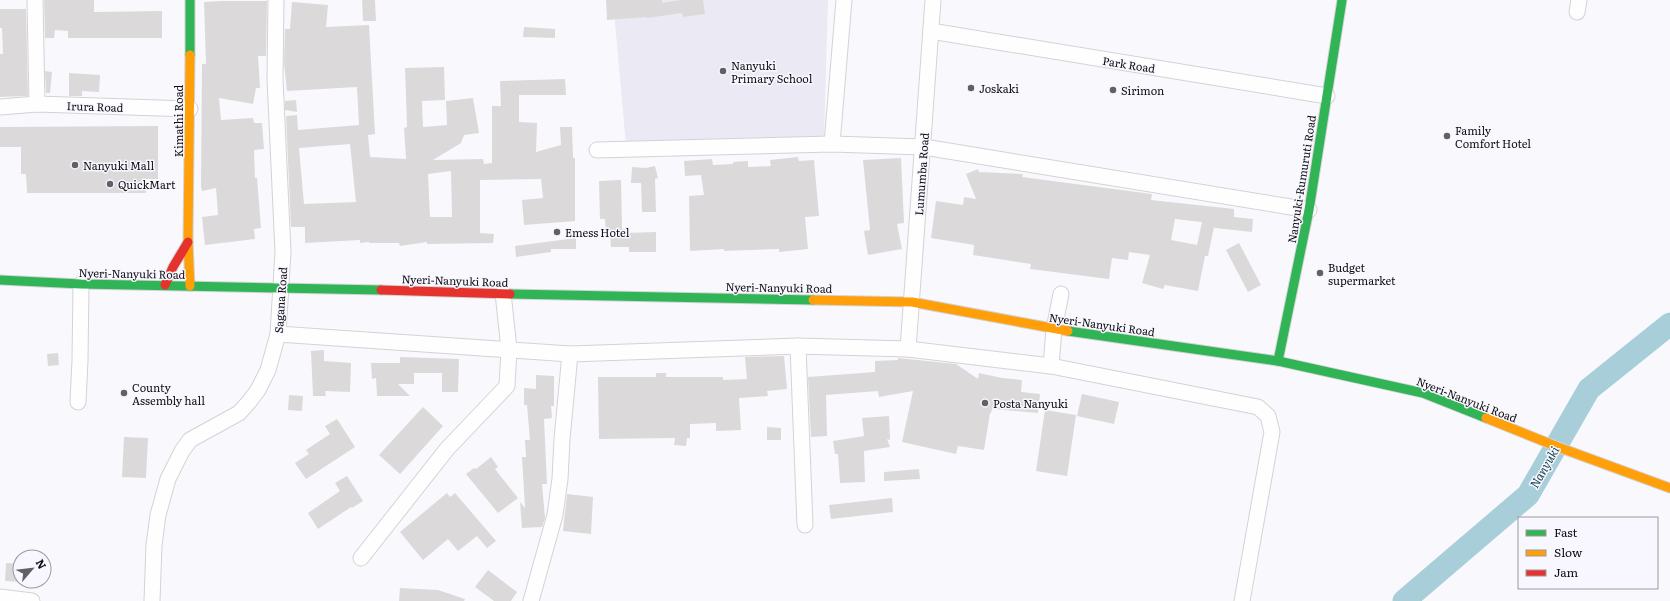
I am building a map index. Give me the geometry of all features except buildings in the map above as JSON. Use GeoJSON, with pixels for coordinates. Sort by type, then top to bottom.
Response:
{"type":"FeatureCollection","features":[{"type":"Feature","properties":{"kind":"main road","name":"Kimathi Road"},"geometry":{"type":"LineString","coordinates":[[190,0],[188,242],[191,269],[190,286]]}},
{"type":"Feature","properties":{"kind":"main road","name":"Nanyuki-Rumuruti Road"},"geometry":{"type":"LineString","coordinates":[[1278,361],[1309,210],[1342,0]]}},
{"type":"Feature","properties":{"kind":"main road"},"geometry":{"type":"LineString","coordinates":[[165,285],[173,267],[188,242]]}},
{"type":"Feature","properties":{"kind":"main road","name":"Nyeri-Nanyuki Road"},"geometry":{"type":"LineString","coordinates":[[0,280],[80,284],[282,287],[912,302],[1054,329],[1278,361],[1423,393],[1558,447],[1670,488]]}},
{"type":"Feature","properties":{"kind":"street"},"geometry":{"type":"LineString","coordinates":[[35,0],[37,104]]}},
{"type":"Feature","properties":{"kind":"street","name":"Sagana Road"},"geometry":{"type":"LineString","coordinates":[[152,601],[154,545],[158,515],[168,479],[182,451],[190,440],[239,413],[249,402],[258,390],[268,370],[278,334],[283,252],[275,79],[276,0]]}},
{"type":"Feature","properties":{"kind":"street"},"geometry":{"type":"LineString","coordinates":[[832,144],[844,0]]}},
{"type":"Feature","properties":{"kind":"street","name":"Lumumba Road"},"geometry":{"type":"LineString","coordinates":[[908,349],[924,147],[933,0]]}},
{"type":"Feature","properties":{"kind":"street","name":"Park Road"},"geometry":{"type":"LineString","coordinates":[[931,31],[1327,96]]}},
{"type":"Feature","properties":{"kind":"street","name":"Irura Road"},"geometry":{"type":"LineString","coordinates":[[0,107],[37,104],[190,109]]}},
{"type":"Feature","properties":{"kind":"street"},"geometry":{"type":"LineString","coordinates":[[598,150],[832,144],[924,147],[1309,210]]}},
{"type":"Feature","properties":{"kind":"street"},"geometry":{"type":"LineString","coordinates":[[78,402],[80,360],[80,284]]}},
{"type":"Feature","properties":{"kind":"street"},"geometry":{"type":"LineString","coordinates":[[361,558],[447,449],[507,386],[509,349],[503,293]]}},
{"type":"Feature","properties":{"kind":"street"},"geometry":{"type":"LineString","coordinates":[[1051,366],[1054,329],[1061,294]]}},
{"type":"Feature","properties":{"kind":"street"},"geometry":{"type":"LineString","coordinates":[[278,334],[570,354],[798,346],[908,349],[1051,366],[1258,407],[1268,416],[1272,432],[1242,601]]}},
{"type":"Feature","properties":{"kind":"street"},"geometry":{"type":"LineString","coordinates":[[798,346],[805,525]]}},
{"type":"Feature","properties":{"kind":"street"},"geometry":{"type":"LineString","coordinates":[[531,601],[555,516],[560,479],[570,354]]}},
{"type":"Feature","properties":{"kind":"street"},"geometry":{"type":"LineString","coordinates":[[0,597],[32,601]]}},
{"type":"Feature","properties":{"kind":"shaded area","name":"Nanyuki Primary School"},"geometry":{"type":"Polygon","coordinates":[[[613,0],[828,0],[824,142],[626,146],[613,0]]]}},
{"type":"Feature","properties":{"kind":"waterway","name":"Nanyuki"},"geometry":{"type":"LineString","coordinates":[[1404,601],[1528,495],[1589,389],[1670,324]]}},
{"type":"Feature","properties":{"kind":"traffic: fast"},"geometry":{"type":"LineString","coordinates":[[190,0],[190,55]]}},
{"type":"Feature","properties":{"kind":"traffic: fast"},"geometry":{"type":"LineString","coordinates":[[1278,361],[1309,210],[1342,0]]}},
{"type":"Feature","properties":{"kind":"traffic: fast"},"geometry":{"type":"LineString","coordinates":[[0,280],[81,284],[381,290]]}},
{"type":"Feature","properties":{"kind":"traffic: fast"},"geometry":{"type":"LineString","coordinates":[[510,294],[813,300]]}},
{"type":"Feature","properties":{"kind":"traffic: fast"},"geometry":{"type":"LineString","coordinates":[[1068,331],[1278,361],[1423,393],[1486,418]]}},
{"type":"Feature","properties":{"kind":"traffic: slow"},"geometry":{"type":"LineString","coordinates":[[190,55],[188,241],[190,286]]}},
{"type":"Feature","properties":{"kind":"traffic: slow"},"geometry":{"type":"LineString","coordinates":[[813,300],[912,302],[1068,331]]}},
{"type":"Feature","properties":{"kind":"traffic: slow"},"geometry":{"type":"LineString","coordinates":[[1486,418],[1558,447],[1670,488]]}},
{"type":"Feature","properties":{"kind":"traffic: jam"},"geometry":{"type":"LineString","coordinates":[[165,285],[173,267],[188,242]]}},
{"type":"Feature","properties":{"kind":"traffic: jam"},"geometry":{"type":"LineString","coordinates":[[381,290],[510,294]]}},
{"type":"Feature","properties":{"kind":"place","name":"Nanyuki Primary School"},"geometry":{"type":"Point","coordinates":[723,71]}},
{"type":"Feature","properties":{"kind":"place","name":"Joskaki"},"geometry":{"type":"Point","coordinates":[971,88]}},
{"type":"Feature","properties":{"kind":"place","name":"Sirimon"},"geometry":{"type":"Point","coordinates":[1113,90]}},
{"type":"Feature","properties":{"kind":"place","name":"Family Comfort Hotel"},"geometry":{"type":"Point","coordinates":[1447,136]}},
{"type":"Feature","properties":{"kind":"place","name":"Nanyuki Mall"},"geometry":{"type":"Point","coordinates":[75,165]}},
{"type":"Feature","properties":{"kind":"place","name":"QuickMart"},"geometry":{"type":"Point","coordinates":[110,184]}},
{"type":"Feature","properties":{"kind":"place","name":"Emess Hotel"},"geometry":{"type":"Point","coordinates":[557,232]}},
{"type":"Feature","properties":{"kind":"place","name":"Budget supermarket"},"geometry":{"type":"Point","coordinates":[1320,273]}},
{"type":"Feature","properties":{"kind":"place","name":"County Assembly hall"},"geometry":{"type":"Point","coordinates":[124,393]}},
{"type":"Feature","properties":{"kind":"place","name":"Posta Nanyuki"},"geometry":{"type":"Point","coordinates":[985,403]}}]}
